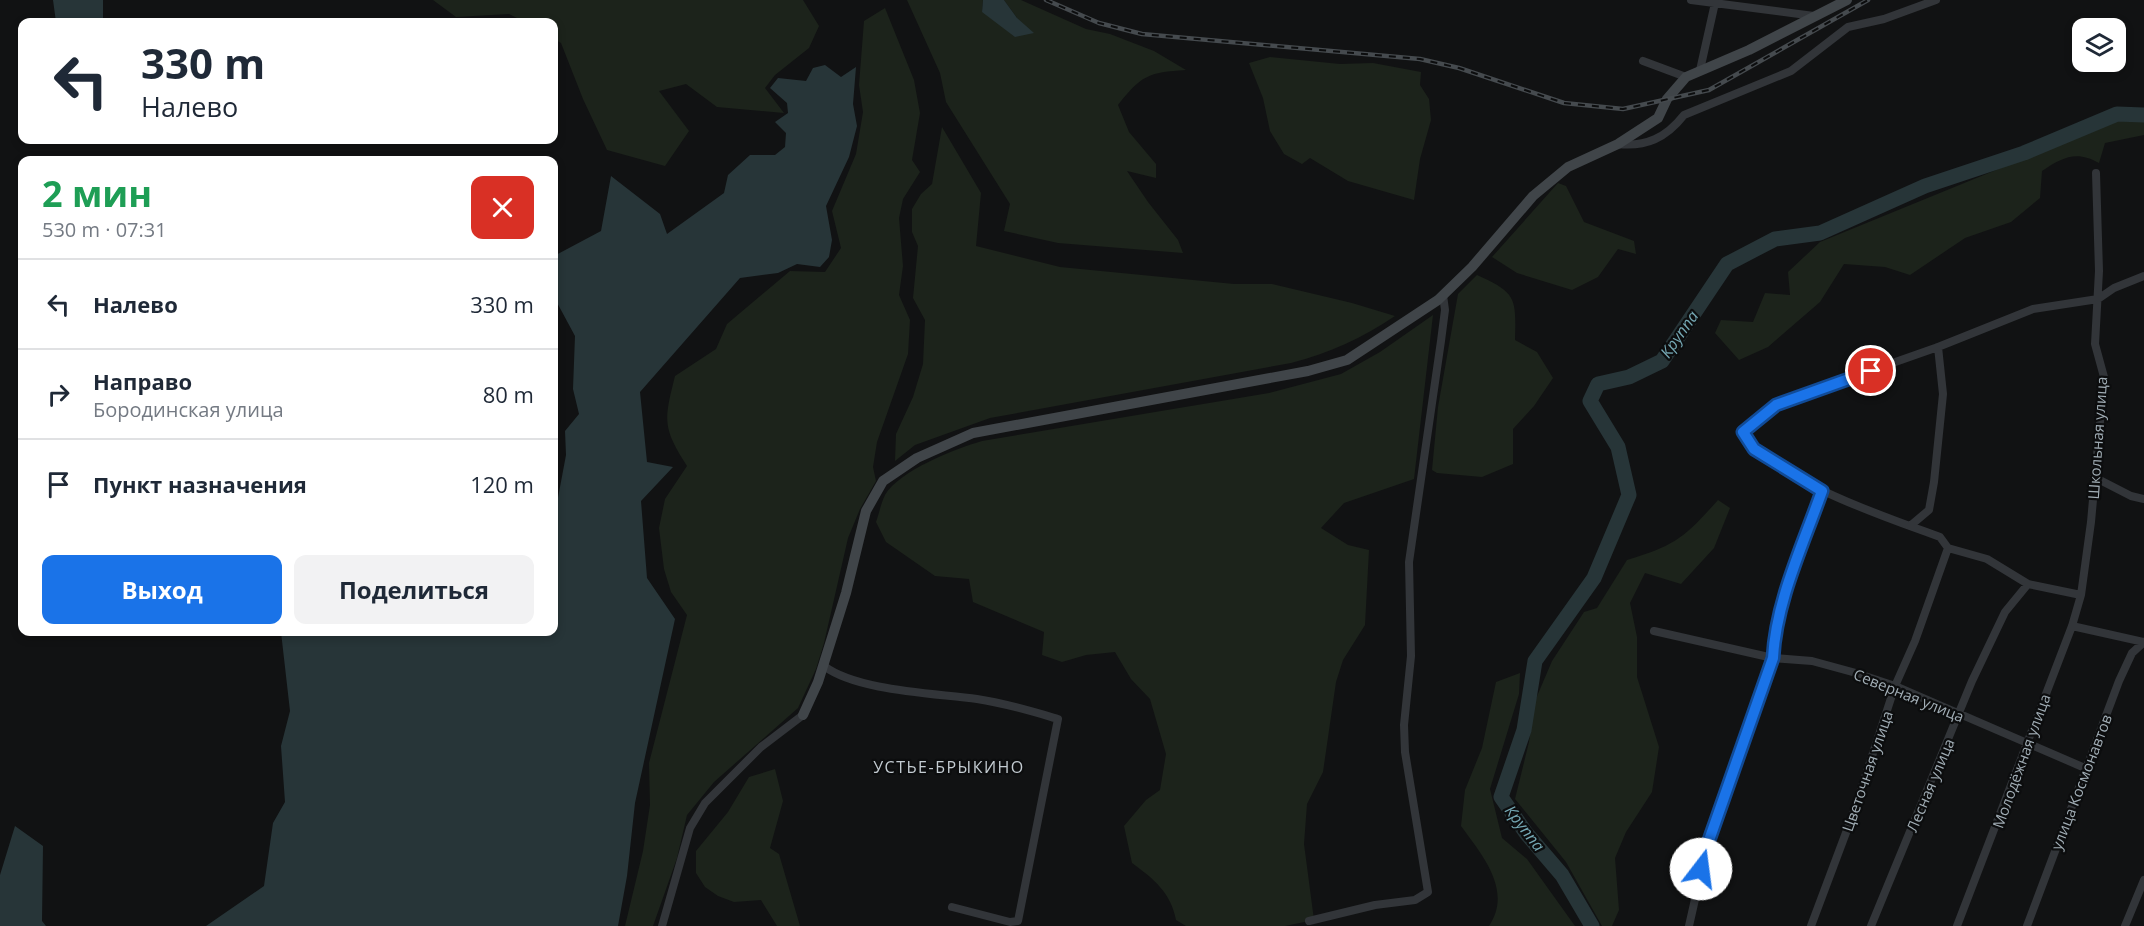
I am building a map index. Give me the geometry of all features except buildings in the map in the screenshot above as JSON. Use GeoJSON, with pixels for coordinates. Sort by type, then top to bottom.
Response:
{"type":"FeatureCollection","features":[{"type":"Feature","properties":{"kind":"street"},"geometry":{"type":"LineString","coordinates":[[1691,0],[1818,17]]}},
{"type":"Feature","properties":{"kind":"street"},"geometry":{"type":"LineString","coordinates":[[662,926],[690,828],[705,803],[760,747],[804,715],[824,666],[846,593],[866,511],[884,481],[917,458],[973,433],[1308,371],[1347,360],[1379,341],[1443,295],[1494,244],[1533,196],[1569,167],[1618,144],[1658,118],[1667,99],[1686,77],[1818,17],[1847,0]]}},
{"type":"Feature","properties":{"kind":"street"},"geometry":{"type":"LineString","coordinates":[[1618,144],[1638,146],[1672,130],[1684,115],[1791,71],[1848,27],[1884,19],[1936,0]]}},
{"type":"Feature","properties":{"kind":"street"},"geometry":{"type":"LineString","coordinates":[[1700,70],[1715,3]]}},
{"type":"Feature","properties":{"kind":"street"},"geometry":{"type":"LineString","coordinates":[[1643,61],[1686,77]]}},
{"type":"Feature","properties":{"kind":"street","name":"Школьная улица"},"geometry":{"type":"LineString","coordinates":[[2081,595],[2091,522],[2104,377],[2095,344],[2098,299],[2096,173]]}},
{"type":"Feature","properties":{"kind":"street"},"geometry":{"type":"LineString","coordinates":[[2081,595],[2028,584],[1987,559],[1948,548],[1940,537],[1822,491],[1754,449],[1743,432],[1776,405],[1938,347],[2033,309],[2098,299],[2114,288],[2144,276]]}},
{"type":"Feature","properties":{"kind":"street"},"geometry":{"type":"LineString","coordinates":[[1309,921],[1376,905],[1415,900],[1428,892],[1405,752],[1404,725],[1411,656],[1409,561],[1445,310],[1443,295]]}},
{"type":"Feature","properties":{"kind":"street"},"geometry":{"type":"LineString","coordinates":[[1910,526],[1929,510],[1934,482],[1942,394],[1938,347]]}},
{"type":"Feature","properties":{"kind":"street"},"geometry":{"type":"LineString","coordinates":[[2094,477],[2131,496],[2144,499]]}},
{"type":"Feature","properties":{"kind":"street"},"geometry":{"type":"LineString","coordinates":[[1689,926],[1707,846],[1773,658],[1774,635],[1784,600],[1822,491]]}},
{"type":"Feature","properties":{"kind":"street","name":"Цветочная улица"},"geometry":{"type":"LineString","coordinates":[[1811,926],[1854,814],[1895,686],[1915,641],[1948,548]]}},
{"type":"Feature","properties":{"kind":"street","name":"Лесная улица"},"geometry":{"type":"LineString","coordinates":[[1871,926],[1972,681],[2005,612],[2028,584]]}},
{"type":"Feature","properties":{"kind":"street","name":"Молодёжная улица"},"geometry":{"type":"LineString","coordinates":[[1957,926],[2072,626],[2081,595]]}},
{"type":"Feature","properties":{"kind":"street"},"geometry":{"type":"LineString","coordinates":[[2072,626],[2144,642]]}},
{"type":"Feature","properties":{"kind":"street","name":"Северная улица"},"geometry":{"type":"LineString","coordinates":[[1654,631],[1773,658],[1812,661],[1895,686],[2085,768]]}},
{"type":"Feature","properties":{"kind":"street","name":"улица Космонавтов"},"geometry":{"type":"LineString","coordinates":[[2027,926],[2085,768],[2132,653],[2144,642]]}},
{"type":"Feature","properties":{"kind":"street"},"geometry":{"type":"LineString","coordinates":[[824,666],[837,676],[898,690],[988,701],[1058,719],[1018,921],[952,907]]}},
{"type":"Feature","properties":{"kind":"street"},"geometry":{"type":"LineString","coordinates":[[2125,926],[2144,880]]}},
{"type":"Feature","properties":{"kind":"shaded area"},"geometry":{"type":"Polygon","coordinates":[[[53,0],[103,0],[103,18],[55,18],[53,0]]]}},
{"type":"Feature","properties":{"kind":"shaded area"},"geometry":{"type":"Polygon","coordinates":[[[433,0],[803,0],[819,26],[809,48],[775,75],[765,88],[784,113],[717,107],[686,84],[659,91],[689,131],[665,166],[607,150],[583,99],[561,43],[558,41],[558,18],[517,18],[509,14],[456,17],[433,0]]]}},
{"type":"Feature","properties":{"kind":"shaded area"},"geometry":{"type":"Polygon","coordinates":[[[907,0],[983,0],[982,12],[1017,18],[1004,0],[1021,0],[1086,29],[1110,34],[1154,51],[1186,70],[1163,72],[1146,77],[1118,105],[1129,132],[1156,164],[1156,178],[1127,171],[1178,240],[1183,253],[1058,243],[1004,231],[1010,204],[946,102],[940,73],[907,0]]]}},
{"type":"Feature","properties":{"kind":"shaded area"},"geometry":{"type":"Polygon","coordinates":[[[983,0],[1004,0],[1017,18],[1034,33],[1015,37],[982,12],[983,0]]]}},
{"type":"Feature","properties":{"kind":"shaded area"},"geometry":{"type":"Polygon","coordinates":[[[885,8],[914,80],[920,113],[912,160],[920,172],[903,199],[899,218],[903,266],[899,295],[910,320],[908,354],[877,442],[873,467],[876,481],[860,509],[848,538],[824,643],[816,669],[798,708],[714,782],[687,815],[677,858],[653,926],[625,926],[643,851],[650,805],[649,763],[687,615],[671,592],[664,569],[659,528],[665,499],[687,466],[669,432],[667,414],[675,376],[716,349],[727,324],[790,271],[825,272],[841,248],[832,211],[856,154],[863,112],[859,85],[864,21],[885,8]]]}},
{"type":"Feature","properties":{"kind":"shaded area"},"geometry":{"type":"Polygon","coordinates":[[[1270,57],[1340,64],[1373,63],[1421,72],[1420,85],[1429,99],[1431,120],[1420,159],[1414,200],[1348,181],[1310,158],[1302,164],[1284,154],[1270,131],[1263,98],[1249,63],[1270,57]]]}},
{"type":"Feature","properties":{"kind":"shaded area"},"geometry":{"type":"Polygon","coordinates":[[[825,65],[841,77],[856,67],[853,104],[857,126],[849,157],[826,206],[832,240],[829,257],[820,267],[797,264],[778,273],[740,278],[640,392],[647,462],[673,467],[641,501],[647,578],[675,619],[635,803],[627,876],[618,926],[206,926],[264,886],[273,823],[285,802],[281,746],[290,711],[281,636],[558,636],[558,498],[566,455],[565,431],[579,414],[573,389],[575,336],[558,304],[558,254],[601,231],[611,176],[660,214],[667,234],[724,193],[728,175],[750,155],[775,155],[785,147],[786,133],[775,122],[788,113],[787,103],[770,88],[778,78],[806,81],[813,68],[825,65]]]}},
{"type":"Feature","properties":{"kind":"shaded area"},"geometry":{"type":"Polygon","coordinates":[[[2118,120],[2144,120],[2144,135],[2105,143],[2099,163],[2077,156],[2063,159],[2049,166],[2042,171],[2040,198],[2011,222],[1965,238],[1910,275],[1885,267],[1844,264],[1820,302],[1768,347],[1739,360],[1715,333],[1721,320],[1753,322],[1765,293],[1790,295],[1788,272],[1820,242],[2118,120]]]}},
{"type":"Feature","properties":{"kind":"shaded area"},"geometry":{"type":"Polygon","coordinates":[[[942,127],[981,193],[976,246],[1060,267],[1234,284],[1272,284],[1395,316],[1345,344],[1319,355],[1291,363],[990,418],[915,445],[895,461],[896,434],[913,397],[923,364],[925,320],[913,298],[918,246],[912,232],[912,209],[921,194],[932,184],[942,127]]]}},
{"type":"Feature","properties":{"kind":"shaded area"},"geometry":{"type":"Polygon","coordinates":[[[1558,183],[1566,186],[1584,222],[1634,241],[1636,254],[1618,249],[1598,277],[1572,290],[1517,273],[1492,257],[1558,183]]]}},
{"type":"Feature","properties":{"kind":"shaded area"},"geometry":{"type":"Polygon","coordinates":[[[1477,275],[1507,292],[1514,306],[1515,340],[1537,352],[1553,378],[1534,406],[1513,429],[1513,464],[1482,477],[1437,473],[1432,470],[1438,407],[1458,294],[1477,275]]]}},
{"type":"Feature","properties":{"kind":"shaded area"},"geometry":{"type":"Polygon","coordinates":[[[1433,315],[1414,479],[1344,503],[1321,528],[1348,545],[1369,550],[1365,625],[1343,660],[1336,682],[1323,772],[1307,804],[1304,844],[1314,920],[1285,926],[1186,926],[1176,920],[1174,910],[1160,887],[1132,863],[1124,826],[1146,800],[1160,790],[1166,754],[1150,699],[1131,679],[1115,652],[1086,655],[1062,662],[1042,655],[1044,632],[973,602],[969,579],[935,576],[886,542],[876,522],[885,495],[892,486],[915,469],[943,455],[982,441],[1269,393],[1341,374],[1380,352],[1433,315]]]}},
{"type":"Feature","properties":{"kind":"shaded area"},"geometry":{"type":"Polygon","coordinates":[[[1718,500],[1730,508],[1714,548],[1681,584],[1645,573],[1630,603],[1637,637],[1637,677],[1659,747],[1652,792],[1626,832],[1615,858],[1619,910],[1612,926],[1602,926],[1566,862],[1515,799],[1529,742],[1535,701],[1552,661],[1584,612],[1597,608],[1627,560],[1657,550],[1678,539],[1718,500]]]}},
{"type":"Feature","properties":{"kind":"shaded area"},"geometry":{"type":"Polygon","coordinates":[[[1520,673],[1519,694],[1490,789],[1502,838],[1527,859],[1575,926],[1489,926],[1496,913],[1498,899],[1496,886],[1492,873],[1478,849],[1461,826],[1465,790],[1482,748],[1496,682],[1520,673]]]}},
{"type":"Feature","properties":{"kind":"shaded area"},"geometry":{"type":"Polygon","coordinates":[[[775,769],[783,801],[770,848],[779,854],[800,926],[777,926],[761,900],[734,902],[718,896],[705,887],[696,873],[696,851],[728,812],[749,777],[775,769]]]}},
{"type":"Feature","properties":{"kind":"shaded area"},"geometry":{"type":"Polygon","coordinates":[[[15,826],[43,846],[42,921],[46,926],[0,926],[0,875],[15,826]]]}},
{"type":"Feature","properties":{"kind":"waterway","name":"Круппа"},"geometry":{"type":"LineString","coordinates":[[1592,926],[1562,875],[1526,833],[1501,797],[1524,730],[1535,661],[1594,578],[1629,495],[1618,447],[1590,401],[1598,384],[1629,377],[1662,361],[1727,264],[1775,239],[1820,233],[1925,186],[2024,153],[2117,114],[2144,115]]}},
{"type":"Feature","properties":{"kind":"railway"},"geometry":{"type":"LineString","coordinates":[[1046,0],[1099,23],[1142,34],[1420,59],[1459,68],[1564,103],[1623,109],[1709,90],[1868,0]]}},
{"type":"Feature","properties":{"kind":"district","name":"УСТЬЕ-БРЫКИНО"},"geometry":{"type":"Point","coordinates":[949,767]}},
{"type":"Feature","properties":{"kind":"route"},"geometry":{"type":"LineString","coordinates":[[1701,869],[1773,658],[1774,635],[1784,600],[1822,491],[1754,449],[1743,432],[1776,405],[1871,371]]}}]}
